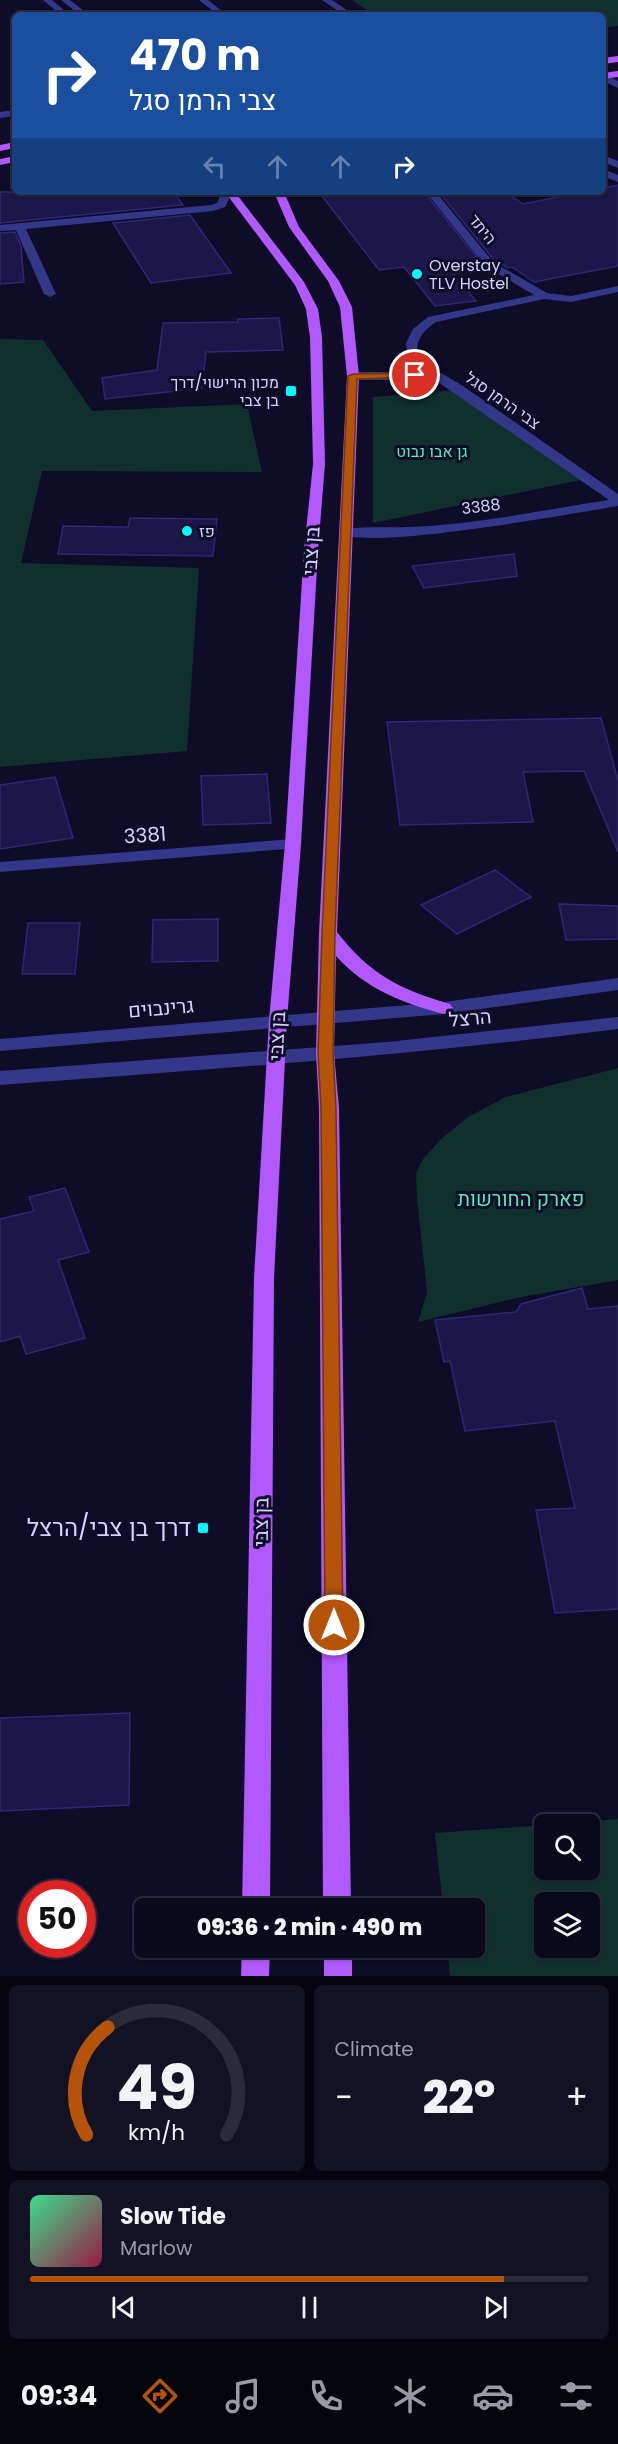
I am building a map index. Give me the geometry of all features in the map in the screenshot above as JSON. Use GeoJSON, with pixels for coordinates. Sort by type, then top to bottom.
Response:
{"type":"FeatureCollection","features":[{"type":"Feature","properties":{"kind":"main road","name":"בן צבי"},"geometry":{"type":"LineString","coordinates":[[230,195],[300,284],[312,309],[316,337],[319,464],[311,550],[294,844],[278,1020],[264,1278],[256,1898]]}},
{"type":"Feature","properties":{"kind":"main road","name":"בן צבי"},"geometry":{"type":"LineString","coordinates":[[280,195],[294,227],[333,281],[346,307],[353,376],[328,933],[326,1053],[329,1108],[338,1898]]}},
{"type":"Feature","properties":{"kind":"main road"},"geometry":{"type":"LineString","coordinates":[[328,933],[342,953],[374,983],[417,1002],[444,1008]]}},
{"type":"Feature","properties":{"kind":"main road"},"geometry":{"type":"LineString","coordinates":[[255,1976],[256,1958]]}},
{"type":"Feature","properties":{"kind":"main road"},"geometry":{"type":"LineString","coordinates":[[338,1958],[338,1976]]}},
{"type":"Feature","properties":{"kind":"street"},"geometry":{"type":"LineString","coordinates":[[47,0],[62,12]]}},
{"type":"Feature","properties":{"kind":"street"},"geometry":{"type":"LineString","coordinates":[[64,0],[81,12]]}},
{"type":"Feature","properties":{"kind":"street"},"geometry":{"type":"LineString","coordinates":[[202,0],[219,12]]}},
{"type":"Feature","properties":{"kind":"street"},"geometry":{"type":"LineString","coordinates":[[326,0],[345,12]]}},
{"type":"Feature","properties":{"kind":"street"},"geometry":{"type":"LineString","coordinates":[[0,228],[213,208],[221,205],[226,195]]}},
{"type":"Feature","properties":{"kind":"street","name":"היתד"},"geometry":{"type":"LineString","coordinates":[[433,195],[489,264],[544,296],[571,299],[618,289]]}},
{"type":"Feature","properties":{"kind":"street"},"geometry":{"type":"LineString","coordinates":[[20,226],[50,294]]}},
{"type":"Feature","properties":{"kind":"street"},"geometry":{"type":"LineString","coordinates":[[415,375],[410,348],[416,329],[432,319],[544,296]]}},
{"type":"Feature","properties":{"kind":"street","name":"צבי הרמן סגל"},"geometry":{"type":"LineString","coordinates":[[353,376],[437,376],[459,389],[618,501]]}},
{"type":"Feature","properties":{"kind":"street","name":"3388"},"geometry":{"type":"LineString","coordinates":[[346,532],[370,533],[424,529],[618,501]]}},
{"type":"Feature","properties":{"kind":"street","name":"3381"},"geometry":{"type":"LineString","coordinates":[[0,867],[294,844]]}},
{"type":"Feature","properties":{"kind":"street","name":"הרצל"},"geometry":{"type":"LineString","coordinates":[[327,1018],[444,1008],[618,984]]}},
{"type":"Feature","properties":{"kind":"street","name":"גרינבוים"},"geometry":{"type":"LineString","coordinates":[[0,1045],[278,1020],[327,1018]]}},
{"type":"Feature","properties":{"kind":"street","name":"הרצל"},"geometry":{"type":"LineString","coordinates":[[326,1053],[508,1037],[618,1023]]}},
{"type":"Feature","properties":{"kind":"street"},"geometry":{"type":"LineString","coordinates":[[0,1078],[326,1053]]}},
{"type":"Feature","properties":{"kind":"green space"},"geometry":{"type":"Polygon","coordinates":[[[352,0],[618,0],[618,26],[606,28],[606,12],[370,12],[352,0]]]}},
{"type":"Feature","properties":{"kind":"green space"},"geometry":{"type":"Polygon","coordinates":[[[0,339],[43,340],[92,411],[247,404],[262,472],[42,471],[21,563],[199,568],[187,751],[0,767],[0,339]]]}},
{"type":"Feature","properties":{"kind":"green space","name":"גן אבו נבוט"},"geometry":{"type":"Polygon","coordinates":[[[452,390],[581,480],[373,523],[373,397],[452,390]]]}},
{"type":"Feature","properties":{"kind":"green space","name":"פארק החורשות"},"geometry":{"type":"Polygon","coordinates":[[[618,1068],[618,1280],[516,1298],[418,1322],[427,1292],[416,1173],[423,1159],[441,1139],[468,1117],[506,1097],[618,1068]]]}},
{"type":"Feature","properties":{"kind":"green space"},"geometry":{"type":"Polygon","coordinates":[[[618,1819],[618,1976],[450,1976],[448,1958],[485,1958],[485,1898],[442,1898],[435,1833],[534,1826],[534,1880],[600,1880],[600,1820],[618,1819]]]}},
{"type":"Feature","properties":{"kind":"building"},"geometry":{"type":"Polygon","coordinates":[[[618,185],[618,266],[534,282],[512,267],[508,268],[494,260],[441,195],[510,195],[523,204],[568,195],[606,195],[606,187],[618,185]]]}},
{"type":"Feature","properties":{"kind":"building"},"geometry":{"type":"Polygon","coordinates":[[[0,192],[12,192],[12,195],[175,195],[183,205],[0,223],[0,192]]]}},
{"type":"Feature","properties":{"kind":"building"},"geometry":{"type":"Polygon","coordinates":[[[321,195],[426,195],[487,270],[453,274],[476,301],[435,306],[404,267],[379,270],[321,195]]]}},
{"type":"Feature","properties":{"kind":"building"},"geometry":{"type":"Polygon","coordinates":[[[190,215],[231,273],[151,283],[113,223],[190,215]]]}},
{"type":"Feature","properties":{"kind":"building"},"geometry":{"type":"Polygon","coordinates":[[[15,232],[21,246],[24,282],[0,284],[0,233],[15,232]]]}},
{"type":"Feature","properties":{"kind":"building"},"geometry":{"type":"Polygon","coordinates":[[[279,318],[283,350],[206,352],[202,388],[105,399],[102,378],[157,370],[163,323],[238,322],[238,319],[279,318]]]}},
{"type":"Feature","properties":{"kind":"building"},"geometry":{"type":"Polygon","coordinates":[[[130,518],[217,519],[213,556],[58,554],[63,526],[128,527],[130,518]]]}},
{"type":"Feature","properties":{"kind":"building"},"geometry":{"type":"Polygon","coordinates":[[[514,554],[517,576],[424,588],[412,566],[514,554]]]}},
{"type":"Feature","properties":{"kind":"building"},"geometry":{"type":"Polygon","coordinates":[[[601,718],[618,781],[618,852],[584,771],[523,772],[533,822],[400,825],[387,722],[601,718]]]}},
{"type":"Feature","properties":{"kind":"building"},"geometry":{"type":"Polygon","coordinates":[[[267,774],[271,823],[203,825],[201,776],[267,774]]]}},
{"type":"Feature","properties":{"kind":"building"},"geometry":{"type":"Polygon","coordinates":[[[55,777],[73,838],[0,849],[0,785],[55,777]]]}},
{"type":"Feature","properties":{"kind":"building"},"geometry":{"type":"Polygon","coordinates":[[[495,870],[531,897],[457,934],[421,905],[495,870]]]}},
{"type":"Feature","properties":{"kind":"building"},"geometry":{"type":"Polygon","coordinates":[[[559,904],[618,906],[618,939],[566,940],[559,904]]]}},
{"type":"Feature","properties":{"kind":"building"},"geometry":{"type":"Polygon","coordinates":[[[218,919],[218,961],[152,962],[153,920],[218,919]]]}},
{"type":"Feature","properties":{"kind":"building"},"geometry":{"type":"Polygon","coordinates":[[[28,923],[80,923],[75,974],[22,974],[28,923]]]}},
{"type":"Feature","properties":{"kind":"building"},"geometry":{"type":"Polygon","coordinates":[[[65,1188],[89,1252],[58,1260],[85,1338],[26,1354],[20,1336],[0,1342],[0,1219],[34,1211],[29,1197],[65,1188]]]}},
{"type":"Feature","properties":{"kind":"building"},"geometry":{"type":"Polygon","coordinates":[[[582,1288],[588,1309],[618,1306],[618,1609],[555,1613],[536,1510],[575,1508],[555,1421],[465,1431],[450,1361],[444,1362],[435,1320],[516,1312],[521,1304],[582,1288]]]}},
{"type":"Feature","properties":{"kind":"building"},"geometry":{"type":"Polygon","coordinates":[[[130,1713],[129,1805],[0,1811],[0,1718],[130,1713]]]}},
{"type":"Feature","properties":{"kind":"place","name":"Overstay TLV Hostel"},"geometry":{"type":"Point","coordinates":[417,274]}},
{"type":"Feature","properties":{"kind":"place","name":"מכון הרישוי/דרך בן צבי"},"geometry":{"type":"Point","coordinates":[291,391]}},
{"type":"Feature","properties":{"kind":"place","name":"פז"},"geometry":{"type":"Point","coordinates":[187,531]}},
{"type":"Feature","properties":{"kind":"place","name":"דרך בן צבי/הרצל"},"geometry":{"type":"Point","coordinates":[203,1528]}},
{"type":"Feature","properties":{"kind":"route"},"geometry":{"type":"LineString","coordinates":[[334,1625],[329,1108],[326,1053],[328,933],[334,841],[353,376],[415,375]]}}]}
